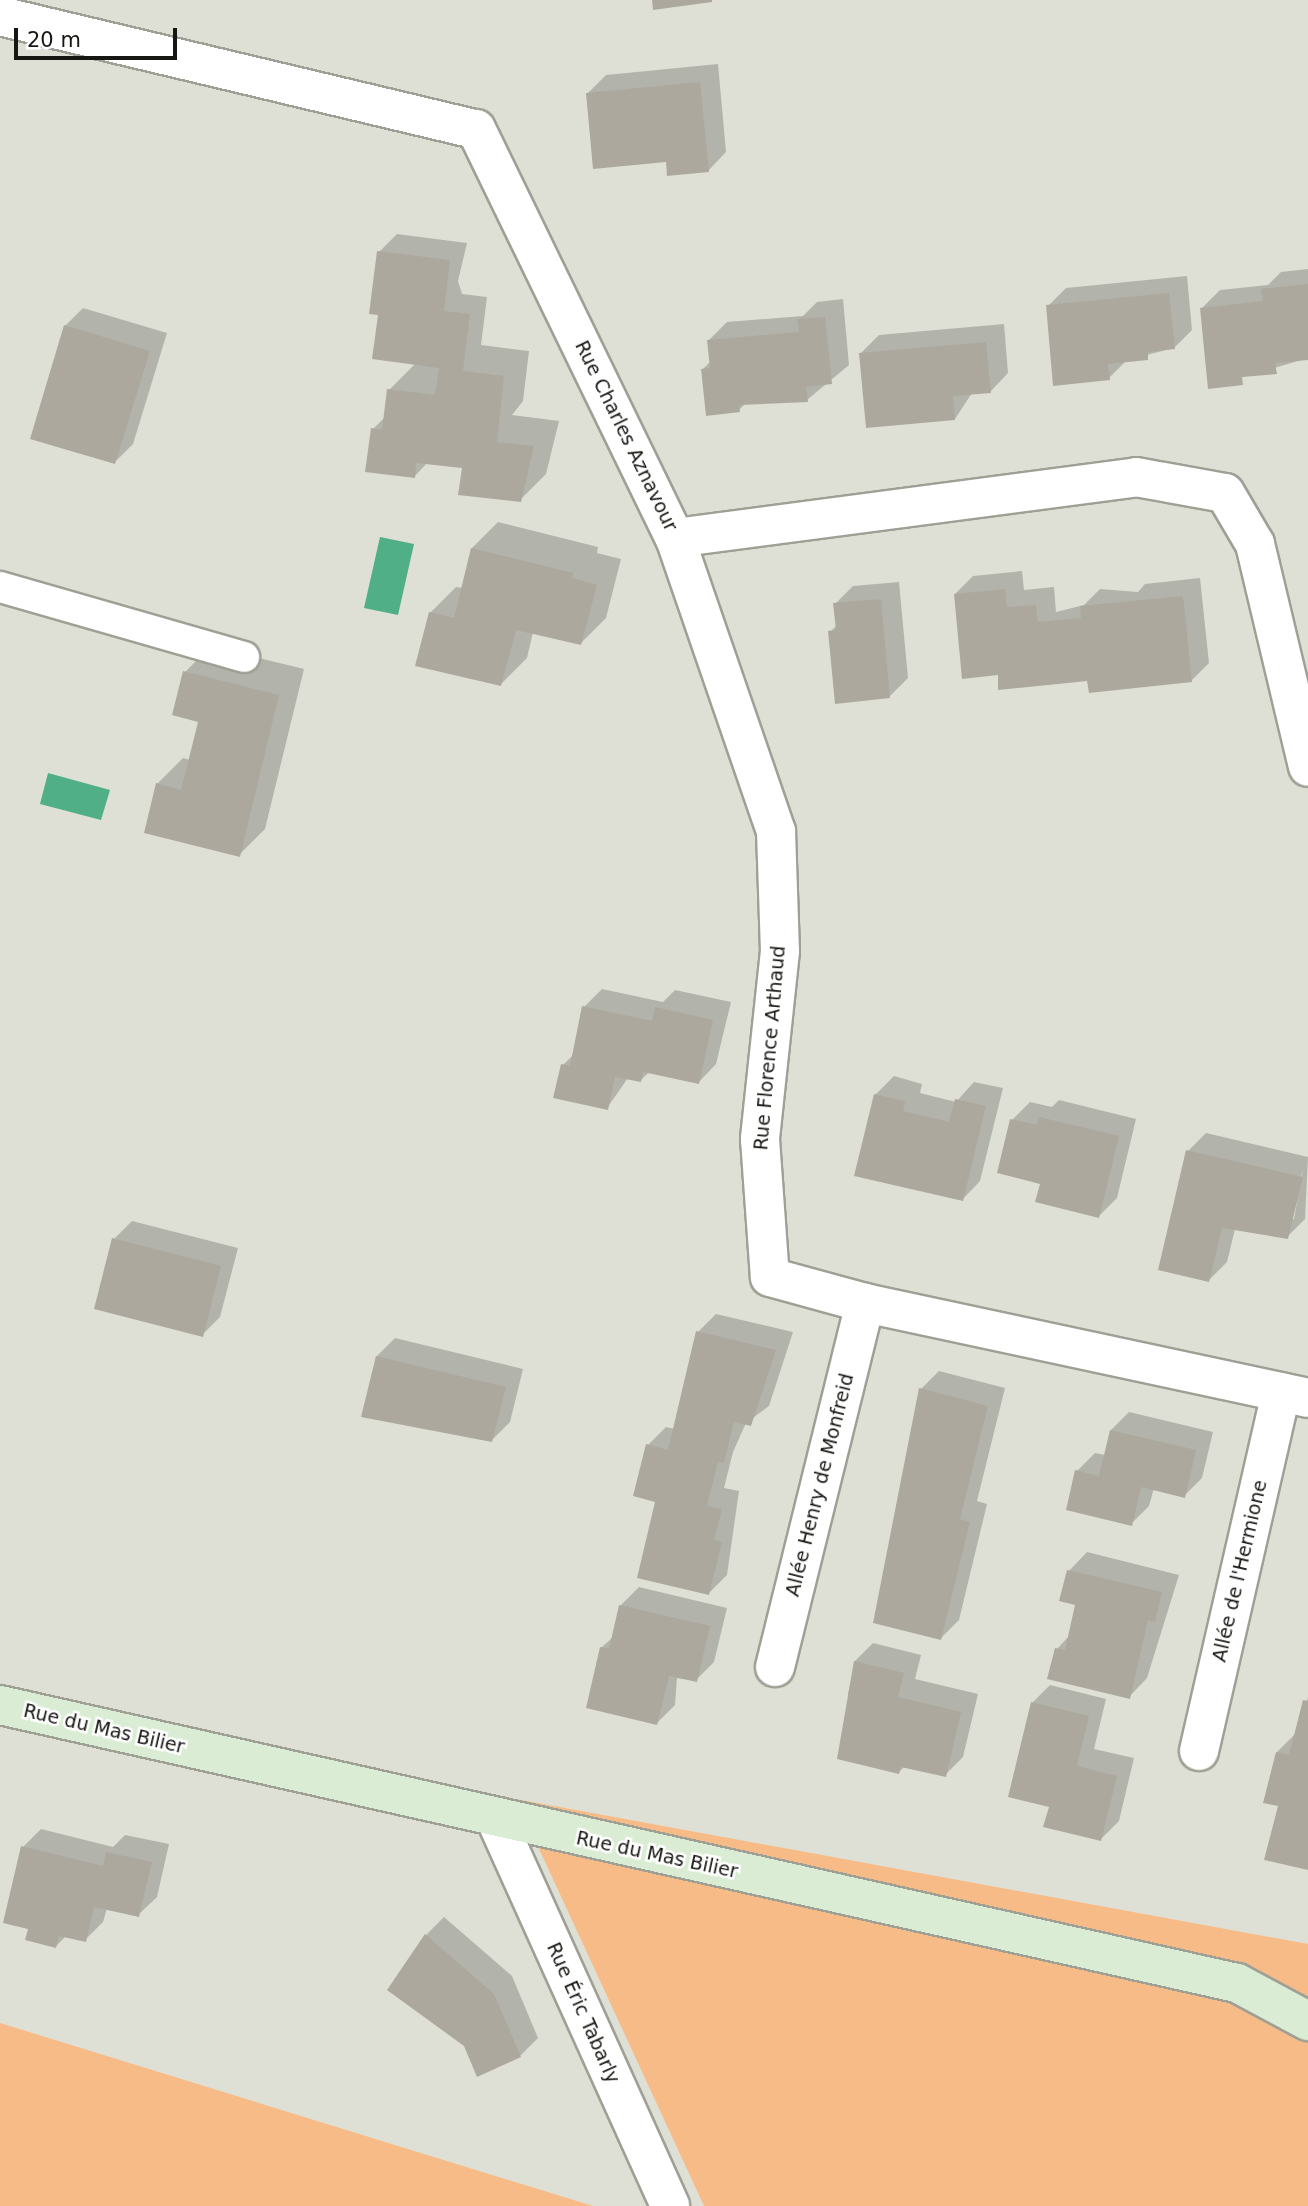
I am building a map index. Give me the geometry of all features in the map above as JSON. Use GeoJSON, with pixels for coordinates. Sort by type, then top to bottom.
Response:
{"type":"FeatureCollection","features":[{"type":"Feature","properties":{"kind":"street","name":"Rue Charles Aznavour"},"geometry":{"type":"LineString","coordinates":[[0,16],[476,129],[675,538],[1136,477],[1225,493],[1255,544],[1308,767]]}},
{"type":"Feature","properties":{"kind":"street","name":"Rue Florence Arthaud"},"geometry":{"type":"LineString","coordinates":[[675,538],[776,831],[780,951],[760,1139],[770,1277],[865,1303],[1295,1395]]}},
{"type":"Feature","properties":{"kind":"street","name":"Allée Henry de Monfreid"},"geometry":{"type":"LineString","coordinates":[[775,1667],[865,1303]]}},
{"type":"Feature","properties":{"kind":"street","name":"Allée de l'Hermione"},"geometry":{"type":"LineString","coordinates":[[1199,1751],[1295,1395]]}},
{"type":"Feature","properties":{"kind":"street","name":"Rue du Mas Bilier"},"geometry":{"type":"LineString","coordinates":[[0,1705],[496,1820],[1237,1983],[1308,2021]]}},
{"type":"Feature","properties":{"kind":"street","name":"Rue Éric Tabarly"},"geometry":{"type":"LineString","coordinates":[[496,1820],[670,2206]]}},
{"type":"Feature","properties":{"kind":"lane"},"geometry":{"type":"LineString","coordinates":[[0,587],[244,657]]}},
{"type":"Feature","properties":{"kind":"shaded area"},"geometry":{"type":"Polygon","coordinates":[[[380,537],[414,544],[398,615],[364,608],[380,537]]]}},
{"type":"Feature","properties":{"kind":"shaded area"},"geometry":{"type":"Polygon","coordinates":[[[48,773],[110,790],[101,820],[40,804],[48,773]]]}},
{"type":"Feature","properties":{"kind":"shaded area"},"geometry":{"type":"Polygon","coordinates":[[[516,1799],[1308,1944],[1308,2206],[704,2206],[516,1799]]]}},
{"type":"Feature","properties":{"kind":"shaded area"},"geometry":{"type":"Polygon","coordinates":[[[0,2023],[593,2206],[0,2206],[0,2023]]]}},
{"type":"Feature","properties":{"kind":"building"},"geometry":{"type":"Polygon","coordinates":[[[652,0],[712,0],[712,2],[653,10],[652,0]]]}},
{"type":"Feature","properties":{"kind":"building"},"geometry":{"type":"Polygon","coordinates":[[[700,82],[709,172],[667,176],[666,162],[593,169],[586,93],[700,82]]]}},
{"type":"Feature","properties":{"kind":"building"},"geometry":{"type":"Polygon","coordinates":[[[377,251],[450,260],[444,311],[470,314],[463,371],[504,376],[497,442],[534,446],[521,502],[458,495],[462,468],[416,463],[415,478],[365,472],[371,428],[382,430],[387,389],[435,395],[439,368],[372,359],[378,315],[369,314],[377,251]]]}},
{"type":"Feature","properties":{"kind":"building"},"geometry":{"type":"Polygon","coordinates":[[[1308,284],[1308,360],[1275,363],[1277,374],[1242,377],[1243,385],[1208,389],[1200,308],[1263,301],[1261,289],[1308,284]]]}},
{"type":"Feature","properties":{"kind":"building"},"geometry":{"type":"Polygon","coordinates":[[[1169,293],[1175,349],[1148,352],[1148,360],[1108,364],[1110,380],[1053,386],[1046,305],[1169,293]]]}},
{"type":"Feature","properties":{"kind":"building"},"geometry":{"type":"Polygon","coordinates":[[[825,317],[832,384],[806,387],[808,402],[739,405],[740,412],[706,416],[701,369],[710,368],[707,340],[799,332],[797,319],[825,317]]]}},
{"type":"Feature","properties":{"kind":"building"},"geometry":{"type":"Polygon","coordinates":[[[64,325],[150,351],[115,464],[30,439],[64,325]]]}},
{"type":"Feature","properties":{"kind":"building"},"geometry":{"type":"Polygon","coordinates":[[[986,342],[991,393],[953,396],[955,420],[866,428],[859,353],[986,342]]]}},
{"type":"Feature","properties":{"kind":"building"},"geometry":{"type":"Polygon","coordinates":[[[471,548],[573,573],[572,578],[597,585],[581,645],[516,630],[501,686],[415,666],[429,612],[454,618],[471,548]]]}},
{"type":"Feature","properties":{"kind":"building"},"geometry":{"type":"Polygon","coordinates":[[[1005,589],[1007,607],[1036,605],[1038,622],[1081,618],[1080,606],[1183,596],[1192,682],[1089,693],[1087,681],[998,690],[998,675],[962,679],[954,594],[1005,589]]]}},
{"type":"Feature","properties":{"kind":"building"},"geometry":{"type":"Polygon","coordinates":[[[881,599],[890,698],[835,704],[828,631],[836,630],[833,603],[881,599]]]}},
{"type":"Feature","properties":{"kind":"building"},"geometry":{"type":"Polygon","coordinates":[[[183,671],[279,695],[240,857],[144,833],[156,783],[181,790],[198,722],[172,715],[183,671]]]}},
{"type":"Feature","properties":{"kind":"building"},"geometry":{"type":"Polygon","coordinates":[[[582,1006],[652,1021],[655,1007],[713,1020],[699,1084],[643,1072],[641,1082],[615,1077],[608,1110],[553,1098],[561,1064],[570,1066],[582,1006]]]}},
{"type":"Feature","properties":{"kind":"building"},"geometry":{"type":"Polygon","coordinates":[[[874,1094],[905,1101],[903,1111],[949,1122],[955,1099],[986,1106],[963,1201],[854,1176],[874,1094]]]}},
{"type":"Feature","properties":{"kind":"building"},"geometry":{"type":"Polygon","coordinates":[[[1039,1117],[1119,1136],[1099,1218],[1035,1202],[1040,1184],[997,1173],[1010,1119],[1037,1125],[1039,1117]]]}},
{"type":"Feature","properties":{"kind":"building"},"geometry":{"type":"Polygon","coordinates":[[[1186,1150],[1303,1177],[1288,1239],[1222,1228],[1209,1282],[1158,1270],[1186,1150]]]}},
{"type":"Feature","properties":{"kind":"building"},"geometry":{"type":"Polygon","coordinates":[[[112,1238],[221,1266],[203,1337],[94,1309],[112,1238]]]}},
{"type":"Feature","properties":{"kind":"building"},"geometry":{"type":"Polygon","coordinates":[[[696,1331],[776,1350],[751,1426],[734,1422],[724,1463],[718,1462],[707,1506],[722,1509],[714,1540],[722,1542],[709,1595],[637,1578],[655,1502],[633,1496],[646,1444],[668,1450],[696,1331]]]}},
{"type":"Feature","properties":{"kind":"building"},"geometry":{"type":"Polygon","coordinates":[[[376,1356],[506,1387],[492,1442],[361,1417],[376,1356]]]}},
{"type":"Feature","properties":{"kind":"building"},"geometry":{"type":"Polygon","coordinates":[[[919,1388],[988,1406],[960,1519],[970,1522],[941,1640],[873,1623],[919,1388]]]}},
{"type":"Feature","properties":{"kind":"building"},"geometry":{"type":"Polygon","coordinates":[[[1110,1430],[1196,1450],[1185,1498],[1141,1487],[1132,1526],[1066,1510],[1075,1470],[1099,1476],[1110,1430]]]}},
{"type":"Feature","properties":{"kind":"building"},"geometry":{"type":"Polygon","coordinates":[[[1067,1570],[1162,1592],[1155,1622],[1148,1620],[1130,1699],[1047,1679],[1055,1648],[1065,1650],[1075,1605],[1059,1601],[1067,1570]]]}},
{"type":"Feature","properties":{"kind":"building"},"geometry":{"type":"Polygon","coordinates":[[[619,1605],[710,1626],[697,1682],[669,1676],[657,1725],[586,1708],[600,1647],[609,1649],[619,1605]]]}},
{"type":"Feature","properties":{"kind":"building"},"geometry":{"type":"Polygon","coordinates":[[[854,1661],[904,1673],[898,1697],[961,1712],[946,1777],[901,1767],[899,1774],[837,1759],[854,1661]]]}},
{"type":"Feature","properties":{"kind":"building"},"geometry":{"type":"Polygon","coordinates":[[[1303,1700],[1308,1701],[1308,1870],[1264,1860],[1278,1806],[1263,1803],[1276,1752],[1289,1755],[1303,1700]]]}},
{"type":"Feature","properties":{"kind":"building"},"geometry":{"type":"Polygon","coordinates":[[[1031,1702],[1089,1716],[1077,1766],[1117,1776],[1101,1841],[1043,1827],[1049,1807],[1008,1797],[1031,1702]]]}},
{"type":"Feature","properties":{"kind":"building"},"geometry":{"type":"Polygon","coordinates":[[[21,1846],[103,1866],[106,1852],[152,1862],[139,1917],[94,1907],[86,1942],[59,1936],[56,1948],[25,1940],[28,1929],[3,1923],[21,1846]]]}},
{"type":"Feature","properties":{"kind":"building"},"geometry":{"type":"Polygon","coordinates":[[[425,1934],[494,1994],[521,2057],[477,2077],[464,2046],[387,1990],[425,1934]]]}}]}
